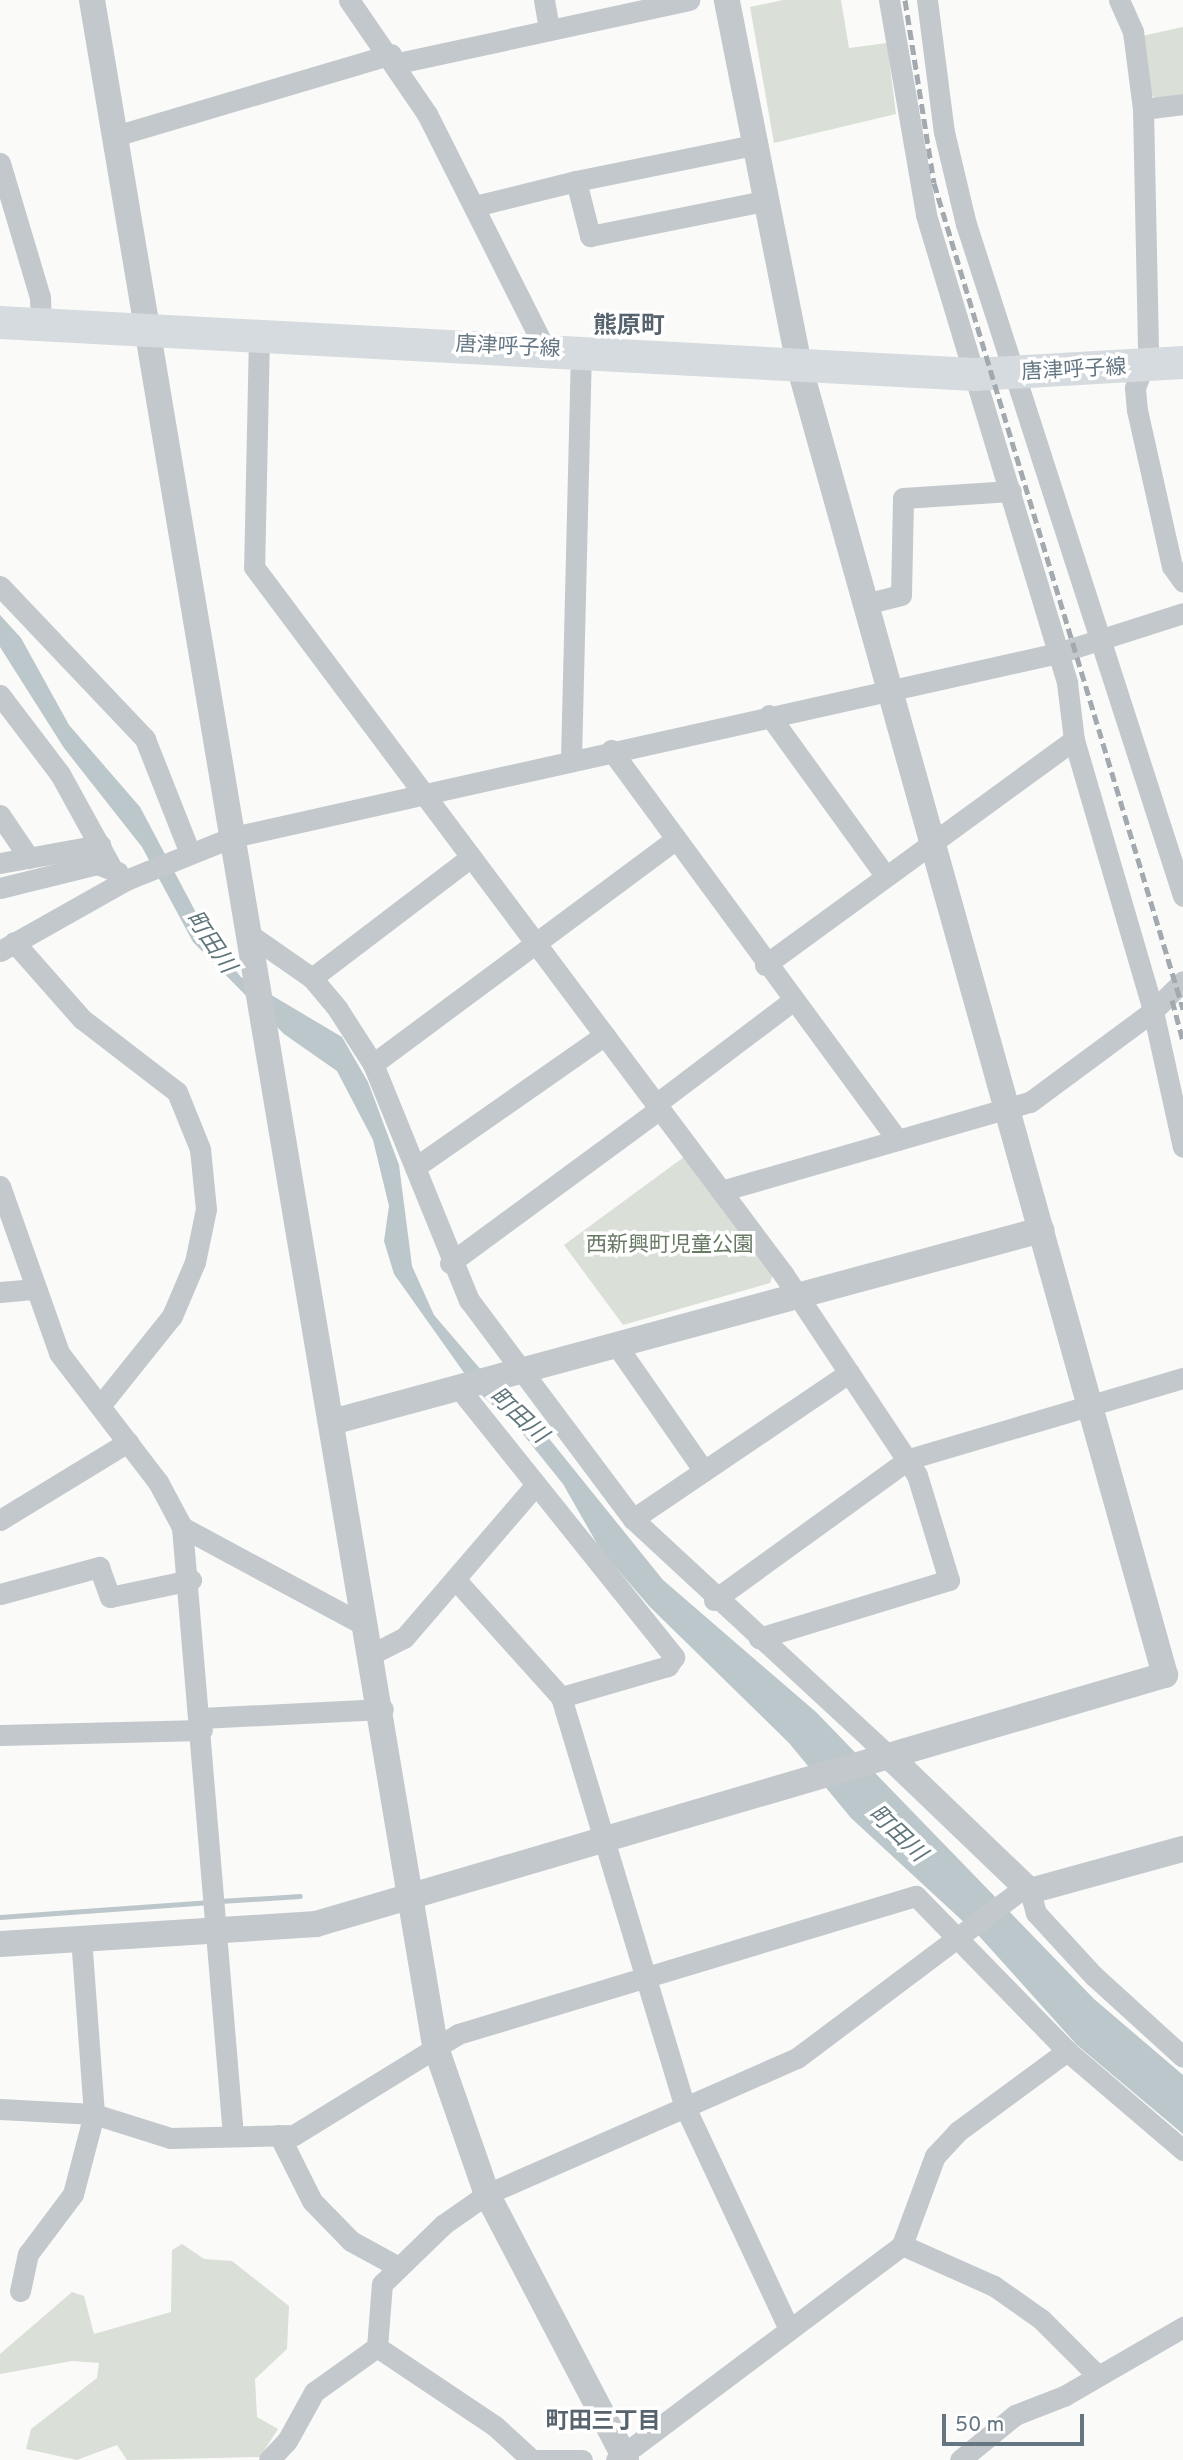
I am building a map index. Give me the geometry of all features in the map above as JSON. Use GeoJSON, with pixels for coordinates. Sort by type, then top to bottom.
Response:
{"type":"FeatureCollection","features":[{"type":"Feature","properties":{"kind":"main road","name":"唐津呼子線"},"geometry":{"type":"LineString","coordinates":[[0,322],[974,374],[1142,367],[1183,362]]}},
{"type":"Feature","properties":{"kind":"street"},"geometry":{"type":"LineString","coordinates":[[92,0],[331,1422],[383,1709],[435,2045],[487,2194],[622,2459],[788,2327],[902,2245],[935,2156],[957,2132],[1067,2050]]}},
{"type":"Feature","properties":{"kind":"street"},"geometry":{"type":"LineString","coordinates":[[349,0],[394,59],[475,206],[545,349]]}},
{"type":"Feature","properties":{"kind":"street"},"geometry":{"type":"LineString","coordinates":[[544,0],[549,29]]}},
{"type":"Feature","properties":{"kind":"street"},"geometry":{"type":"LineString","coordinates":[[115,136],[394,59],[690,0]]}},
{"type":"Feature","properties":{"kind":"street"},"geometry":{"type":"LineString","coordinates":[[0,1944],[81,1938],[215,1912],[316,1923],[411,1899],[604,1843],[1165,1675],[799,365],[762,201],[727,0]]}},
{"type":"Feature","properties":{"kind":"street"},"geometry":{"type":"LineString","coordinates":[[889,0],[926,215],[1058,653],[1074,740],[1153,1011],[1183,1147]]}},
{"type":"Feature","properties":{"kind":"street"},"geometry":{"type":"LineString","coordinates":[[927,0],[947,145],[1013,374],[1183,896]]}},
{"type":"Feature","properties":{"kind":"street"},"geometry":{"type":"LineString","coordinates":[[1119,0],[1133,32],[1143,109],[1148,355],[1142,367],[1137,410],[1182,578]]}},
{"type":"Feature","properties":{"kind":"street"},"geometry":{"type":"LineString","coordinates":[[1143,109],[1183,104]]}},
{"type":"Feature","properties":{"kind":"street"},"geometry":{"type":"LineString","coordinates":[[475,206],[576,181],[752,145]]}},
{"type":"Feature","properties":{"kind":"street"},"geometry":{"type":"LineString","coordinates":[[0,163],[40,298],[41,324]]}},
{"type":"Feature","properties":{"kind":"street"},"geometry":{"type":"LineString","coordinates":[[576,181],[590,236],[762,201]]}},
{"type":"Feature","properties":{"kind":"street"},"geometry":{"type":"LineString","coordinates":[[259,335],[254,567],[721,1191],[909,1459],[949,1580],[759,1638]]}},
{"type":"Feature","properties":{"kind":"street"},"geometry":{"type":"LineString","coordinates":[[571,759],[581,352]]}},
{"type":"Feature","properties":{"kind":"street"},"geometry":{"type":"LineString","coordinates":[[865,604],[901,595],[903,498],[1011,491]]}},
{"type":"Feature","properties":{"kind":"street"},"geometry":{"type":"LineString","coordinates":[[0,586],[145,739],[190,853]]}},
{"type":"Feature","properties":{"kind":"street"},"geometry":{"type":"LineString","coordinates":[[100,1406],[172,1315],[195,1262],[205,1209],[200,1149],[177,1092],[82,1020],[7,947],[126,880],[233,837],[890,687],[1058,653],[1183,613]]}},
{"type":"Feature","properties":{"kind":"street"},"geometry":{"type":"LineString","coordinates":[[0,695],[60,774],[110,865],[126,880]]}},
{"type":"Feature","properties":{"kind":"street"},"geometry":{"type":"LineString","coordinates":[[769,715],[885,875]]}},
{"type":"Feature","properties":{"kind":"street"},"geometry":{"type":"LineString","coordinates":[[765,965],[885,875],[1074,740]]}},
{"type":"Feature","properties":{"kind":"street"},"geometry":{"type":"LineString","coordinates":[[611,750],[673,841],[897,1140]]}},
{"type":"Feature","properties":{"kind":"street"},"geometry":{"type":"LineString","coordinates":[[0,815],[29,858]]}},
{"type":"Feature","properties":{"kind":"street"},"geometry":{"type":"LineString","coordinates":[[373,1064],[673,841]]}},
{"type":"Feature","properties":{"kind":"street"},"geometry":{"type":"LineString","coordinates":[[0,863],[100,845]]}},
{"type":"Feature","properties":{"kind":"street"},"geometry":{"type":"LineString","coordinates":[[312,978],[471,857]]}},
{"type":"Feature","properties":{"kind":"street"},"geometry":{"type":"LineString","coordinates":[[0,888],[110,865]]}},
{"type":"Feature","properties":{"kind":"street"},"geometry":{"type":"LineString","coordinates":[[250,941],[312,978],[373,1064],[417,1166],[450,1264],[469,1300],[633,1519],[714,1600],[759,1638],[1022,1892],[1036,1913],[1094,1976],[1183,2057]]}},
{"type":"Feature","properties":{"kind":"street"},"geometry":{"type":"LineString","coordinates":[[721,1191],[1008,1111],[1030,1102],[1153,1011],[1183,981]]}},
{"type":"Feature","properties":{"kind":"street"},"geometry":{"type":"LineString","coordinates":[[450,1264],[792,1001]]}},
{"type":"Feature","properties":{"kind":"street"},"geometry":{"type":"LineString","coordinates":[[417,1166],[604,1035]]}},
{"type":"Feature","properties":{"kind":"street"},"geometry":{"type":"LineString","coordinates":[[1,1191],[33,1289],[59,1353],[128,1442],[182,1527],[191,1580],[233,2135]]}},
{"type":"Feature","properties":{"kind":"street"},"geometry":{"type":"LineString","coordinates":[[331,1422],[617,1346],[793,1294],[1041,1230]]}},
{"type":"Feature","properties":{"kind":"street"},"geometry":{"type":"LineString","coordinates":[[0,1292],[33,1289]]}},
{"type":"Feature","properties":{"kind":"street"},"geometry":{"type":"LineString","coordinates":[[617,1346],[704,1471]]}},
{"type":"Feature","properties":{"kind":"street"},"geometry":{"type":"LineString","coordinates":[[633,1519],[849,1373]]}},
{"type":"Feature","properties":{"kind":"street"},"geometry":{"type":"LineString","coordinates":[[714,1600],[909,1459],[1183,1378]]}},
{"type":"Feature","properties":{"kind":"street"},"geometry":{"type":"LineString","coordinates":[[457,1387],[533,1488],[674,1657],[668,1666],[561,1697]]}},
{"type":"Feature","properties":{"kind":"street"},"geometry":{"type":"LineString","coordinates":[[0,1520],[128,1442]]}},
{"type":"Feature","properties":{"kind":"street"},"geometry":{"type":"LineString","coordinates":[[372,1654],[404,1638],[533,1488]]}},
{"type":"Feature","properties":{"kind":"street"},"geometry":{"type":"LineString","coordinates":[[182,1527],[366,1626]]}},
{"type":"Feature","properties":{"kind":"street"},"geometry":{"type":"LineString","coordinates":[[0,1594],[99,1567],[110,1597],[191,1580]]}},
{"type":"Feature","properties":{"kind":"street"},"geometry":{"type":"LineString","coordinates":[[455,1578],[561,1697],[643,1978],[685,2107],[788,2327]]}},
{"type":"Feature","properties":{"kind":"street"},"geometry":{"type":"LineString","coordinates":[[0,1735],[201,1724],[383,1709]]}},
{"type":"Feature","properties":{"kind":"street"},"geometry":{"type":"LineString","coordinates":[[377,2347],[376,2303],[395,2265],[487,2194],[797,2057],[1022,1892],[1183,1849]]}},
{"type":"Feature","properties":{"kind":"street"},"geometry":{"type":"LineString","coordinates":[[0,2109],[94,2114],[170,2138],[295,2135],[435,2045],[643,1978],[916,1896],[1067,2050],[1183,2150]]}},
{"type":"Feature","properties":{"kind":"street"},"geometry":{"type":"LineString","coordinates":[[20,2291],[28,2254],[73,2194],[94,2114],[81,1938]]}},
{"type":"Feature","properties":{"kind":"street"},"geometry":{"type":"LineString","coordinates":[[279,2135],[312,2201],[351,2241],[395,2265]]}},
{"type":"Feature","properties":{"kind":"street"},"geometry":{"type":"LineString","coordinates":[[902,2245],[993,2286],[1041,2319],[1096,2374]]}},
{"type":"Feature","properties":{"kind":"street"},"geometry":{"type":"LineString","coordinates":[[960,2460],[1015,2415],[1064,2396],[1096,2374],[1183,2327]]}},
{"type":"Feature","properties":{"kind":"street"},"geometry":{"type":"LineString","coordinates":[[377,2347],[495,2426],[532,2460],[582,2460]]}},
{"type":"Feature","properties":{"kind":"street"},"geometry":{"type":"LineString","coordinates":[[269,2460],[314,2392],[377,2347]]}},
{"type":"Feature","properties":{"kind":"green space"},"geometry":{"type":"Polygon","coordinates":[[[783,0],[841,0],[849,48],[887,43],[896,114],[774,143],[750,7],[783,0]]]}},
{"type":"Feature","properties":{"kind":"green space"},"geometry":{"type":"Polygon","coordinates":[[[1183,27],[1183,97],[1157,100],[1150,93],[1142,36],[1183,27]]]}},
{"type":"Feature","properties":{"kind":"green space","name":"西新興町児童公園"},"geometry":{"type":"Polygon","coordinates":[[[684,1157],[773,1275],[770,1283],[623,1325],[564,1245],[684,1157]]]}},
{"type":"Feature","properties":{"kind":"green space"},"geometry":{"type":"Polygon","coordinates":[[[182,2244],[204,2259],[232,2261],[289,2306],[287,2349],[255,2379],[257,2417],[278,2429],[260,2457],[127,2460],[117,2445],[77,2460],[26,2449],[31,2429],[97,2378],[99,2363],[72,2361],[0,2374],[0,2354],[72,2292],[84,2296],[94,2334],[171,2312],[172,2250],[182,2244]]]}},
{"type":"Feature","properties":{"kind":"water","name":"町田川"},"geometry":{"type":"Polygon","coordinates":[[[0,615],[21,638],[69,725],[140,807],[210,939],[241,977],[342,1037],[368,1082],[399,1165],[412,1266],[434,1315],[494,1385],[530,1415],[663,1580],[816,1712],[1094,1999],[1183,2075],[1183,2134],[1077,2045],[980,1937],[851,1818],[789,1743],[650,1607],[600,1549],[563,1484],[518,1428],[477,1391],[394,1274],[384,1241],[389,1206],[373,1140],[337,1071],[284,1034],[193,942],[142,847],[64,748],[0,647],[0,615]]]}},
{"type":"Feature","properties":{"kind":"waterway"},"geometry":{"type":"LineString","coordinates":[[220,1901],[300,1896]]}},
{"type":"Feature","properties":{"kind":"waterway"},"geometry":{"type":"LineString","coordinates":[[0,1917],[210,1902]]}},
{"type":"Feature","properties":{"kind":"railway"},"geometry":{"type":"LineString","coordinates":[[905,0],[934,183],[1183,1009]]}},
{"type":"Feature","properties":{"kind":"railway"},"geometry":{"type":"LineString","coordinates":[[1172,1000],[1183,1041]]}},
{"type":"Feature","properties":{"kind":"district","name":"熊原町"},"geometry":{"type":"Point","coordinates":[629,328]}},
{"type":"Feature","properties":{"kind":"district","name":"町田三丁目"},"geometry":{"type":"Point","coordinates":[603,2423]}}]}
